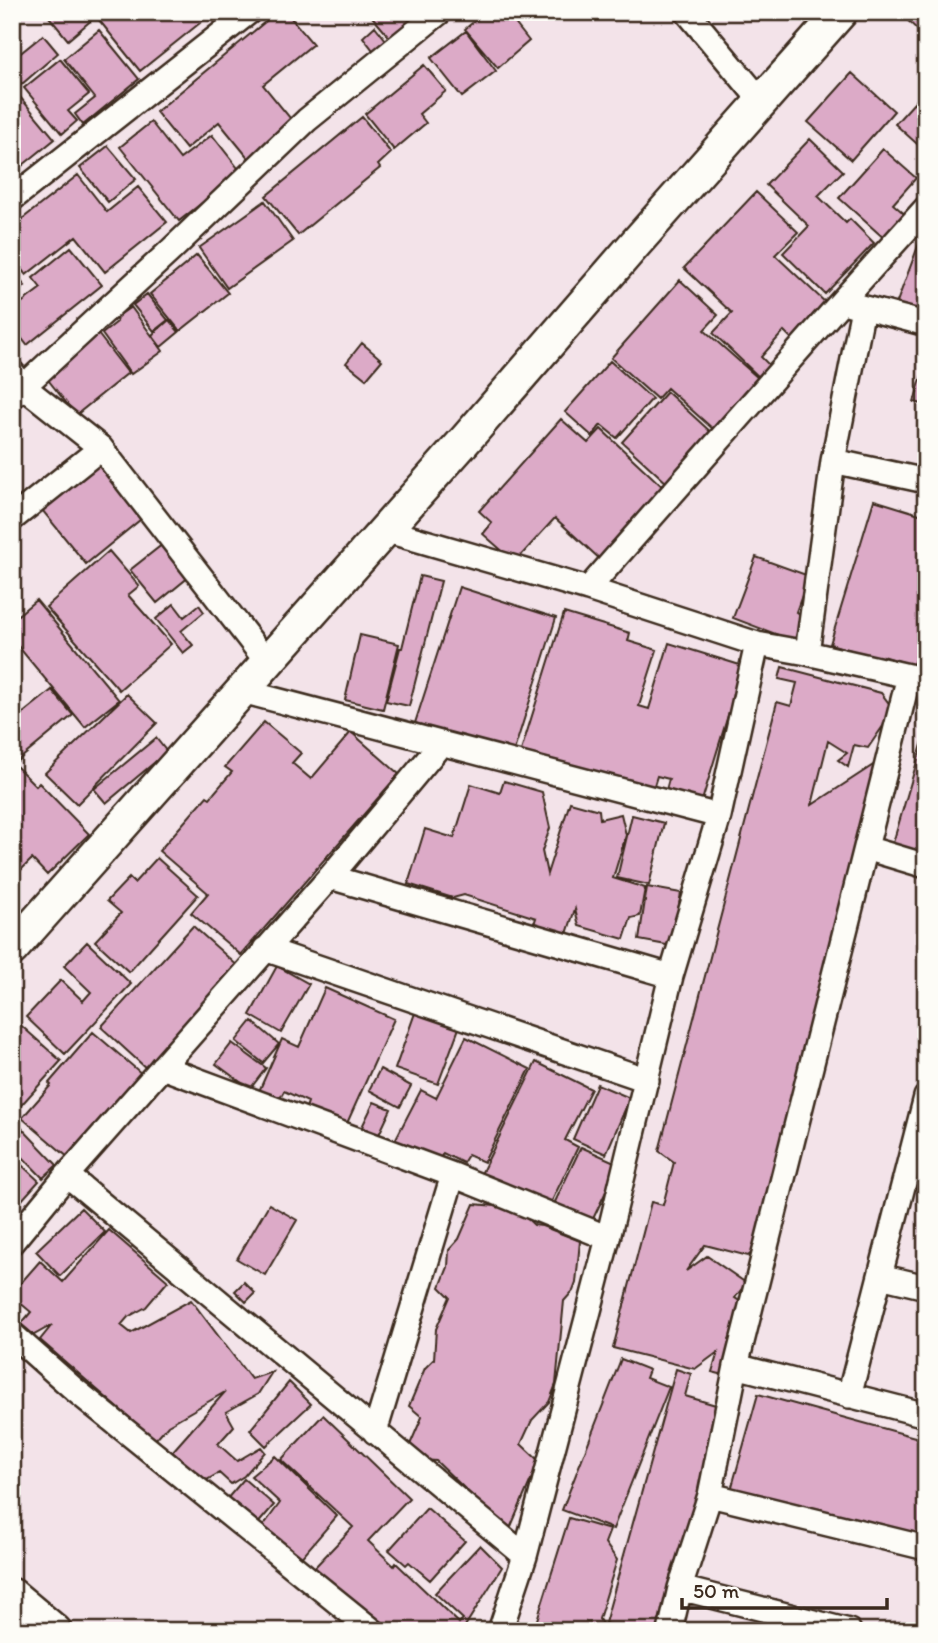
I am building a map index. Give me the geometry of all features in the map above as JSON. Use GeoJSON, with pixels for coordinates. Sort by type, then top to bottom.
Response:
{"type":"FeatureCollection","features":[{"type":"Feature","properties":{"kind":"street"},"geometry":{"type":"LineString","coordinates":[[12,199],[249,12]]}},
{"type":"Feature","properties":{"kind":"street"},"geometry":{"type":"LineString","coordinates":[[267,662],[101,448],[16,385],[307,120],[440,12]]}},
{"type":"Feature","properties":{"kind":"street"},"geometry":{"type":"LineString","coordinates":[[687,12],[762,102]]}},
{"type":"Feature","properties":{"kind":"street"},"geometry":{"type":"LineString","coordinates":[[16,936],[242,691],[841,12]]}},
{"type":"Feature","properties":{"kind":"street"},"geometry":{"type":"LineString","coordinates":[[588,589],[852,305],[926,208]]}},
{"type":"Feature","properties":{"kind":"street"},"geometry":{"type":"LineString","coordinates":[[852,305],[926,324]]}},
{"type":"Feature","properties":{"kind":"street"},"geometry":{"type":"LineString","coordinates":[[807,653],[852,305]]}},
{"type":"Feature","properties":{"kind":"street"},"geometry":{"type":"LineString","coordinates":[[12,519],[101,448]]}},
{"type":"Feature","properties":{"kind":"street"},"geometry":{"type":"LineString","coordinates":[[833,461],[926,481]]}},
{"type":"Feature","properties":{"kind":"street"},"geometry":{"type":"LineString","coordinates":[[384,530],[588,589],[757,644],[917,678],[866,848],[736,1366],[710,1495],[680,1588],[670,1631]]}},
{"type":"Feature","properties":{"kind":"street"},"geometry":{"type":"LineString","coordinates":[[499,1631],[525,1556],[608,1238],[671,976],[719,816],[757,644]]}},
{"type":"Feature","properties":{"kind":"street"},"geometry":{"type":"LineString","coordinates":[[242,691],[719,816]]}},
{"type":"Feature","properties":{"kind":"street"},"geometry":{"type":"LineString","coordinates":[[12,1242],[67,1175],[330,877],[441,744]]}},
{"type":"Feature","properties":{"kind":"street"},"geometry":{"type":"LineString","coordinates":[[866,848],[926,866]]}},
{"type":"Feature","properties":{"kind":"street"},"geometry":{"type":"LineString","coordinates":[[330,877],[671,976]]}},
{"type":"Feature","properties":{"kind":"street"},"geometry":{"type":"LineString","coordinates":[[265,949],[647,1080]]}},
{"type":"Feature","properties":{"kind":"street"},"geometry":{"type":"LineString","coordinates":[[162,1067],[453,1175],[608,1238]]}},
{"type":"Feature","properties":{"kind":"street"},"geometry":{"type":"LineString","coordinates":[[849,1396],[880,1276],[918,1155],[926,1097]]}},
{"type":"Feature","properties":{"kind":"street"},"geometry":{"type":"LineString","coordinates":[[67,1175],[525,1556]]}},
{"type":"Feature","properties":{"kind":"street"},"geometry":{"type":"LineString","coordinates":[[375,1432],[453,1175]]}},
{"type":"Feature","properties":{"kind":"street"},"geometry":{"type":"LineString","coordinates":[[880,1276],[926,1287]]}},
{"type":"Feature","properties":{"kind":"street"},"geometry":{"type":"LineString","coordinates":[[12,1334],[75,1390],[373,1631]]}},
{"type":"Feature","properties":{"kind":"street"},"geometry":{"type":"LineString","coordinates":[[736,1366],[926,1415]]}},
{"type":"Feature","properties":{"kind":"street"},"geometry":{"type":"LineString","coordinates":[[710,1495],[926,1548]]}},
{"type":"Feature","properties":{"kind":"street"},"geometry":{"type":"LineString","coordinates":[[680,1588],[849,1631]]}},
{"type":"Feature","properties":{"kind":"street"},"geometry":{"type":"LineString","coordinates":[[12,1595],[55,1631]]}},
{"type":"Feature","properties":{"kind":"building"},"geometry":{"type":"Polygon","coordinates":[[[45,12],[101,12],[68,40],[45,12]]]}},
{"type":"Feature","properties":{"kind":"building"},"geometry":{"type":"Polygon","coordinates":[[[108,12],[207,12],[210,15],[140,71],[99,20],[108,12]]]}},
{"type":"Feature","properties":{"kind":"building"},"geometry":{"type":"Polygon","coordinates":[[[277,12],[286,12],[313,44],[263,85],[295,124],[250,160],[219,122],[186,149],[156,112],[277,12]]]}},
{"type":"Feature","properties":{"kind":"building"},"geometry":{"type":"Polygon","coordinates":[[[368,12],[423,12],[391,39],[368,12]]]}},
{"type":"Feature","properties":{"kind":"building"},"geometry":{"type":"Polygon","coordinates":[[[485,12],[506,12],[529,41],[498,68],[465,29],[485,12]]]}},
{"type":"Feature","properties":{"kind":"building"},"geometry":{"type":"Polygon","coordinates":[[[899,12],[926,12],[926,38],[899,12]]]}},
{"type":"Feature","properties":{"kind":"building"},"geometry":{"type":"Polygon","coordinates":[[[375,26],[389,44],[376,54],[363,37],[375,26]]]}},
{"type":"Feature","properties":{"kind":"building"},"geometry":{"type":"Polygon","coordinates":[[[99,30],[139,79],[83,125],[75,114],[95,98],[64,59],[99,30]]]}},
{"type":"Feature","properties":{"kind":"building"},"geometry":{"type":"Polygon","coordinates":[[[466,31],[496,71],[462,97],[431,58],[466,31]]]}},
{"type":"Feature","properties":{"kind":"building"},"geometry":{"type":"Polygon","coordinates":[[[43,35],[58,53],[22,84],[12,73],[12,60],[43,35]]]}},
{"type":"Feature","properties":{"kind":"building"},"geometry":{"type":"Polygon","coordinates":[[[60,59],[89,94],[68,111],[77,121],[62,134],[24,88],[60,59]]]}},
{"type":"Feature","properties":{"kind":"building"},"geometry":{"type":"Polygon","coordinates":[[[424,65],[446,91],[419,114],[426,123],[394,150],[365,114],[424,65]]]}},
{"type":"Feature","properties":{"kind":"building"},"geometry":{"type":"Polygon","coordinates":[[[852,73],[894,111],[851,160],[808,122],[852,73]]]}},
{"type":"Feature","properties":{"kind":"building"},"geometry":{"type":"Polygon","coordinates":[[[15,91],[55,139],[12,174],[12,94],[15,91]]]}},
{"type":"Feature","properties":{"kind":"building"},"geometry":{"type":"Polygon","coordinates":[[[924,92],[926,93],[926,152],[895,124],[924,92]]]}},
{"type":"Feature","properties":{"kind":"building"},"geometry":{"type":"Polygon","coordinates":[[[362,117],[391,153],[378,165],[380,168],[298,235],[266,196],[362,117]]]}},
{"type":"Feature","properties":{"kind":"building"},"geometry":{"type":"Polygon","coordinates":[[[151,122],[180,159],[212,135],[241,172],[179,221],[120,147],[151,122]]]}},
{"type":"Feature","properties":{"kind":"building"},"geometry":{"type":"Polygon","coordinates":[[[810,139],[843,171],[818,196],[846,223],[850,219],[874,243],[825,294],[783,253],[809,226],[766,185],[810,139]]]}},
{"type":"Feature","properties":{"kind":"building"},"geometry":{"type":"Polygon","coordinates":[[[108,146],[136,179],[108,202],[80,168],[108,146]]]}},
{"type":"Feature","properties":{"kind":"building"},"geometry":{"type":"Polygon","coordinates":[[[883,149],[916,178],[893,204],[907,216],[886,240],[839,198],[883,149]]]}},
{"type":"Feature","properties":{"kind":"building"},"geometry":{"type":"Polygon","coordinates":[[[78,175],[107,212],[138,187],[167,222],[105,272],[76,236],[26,275],[12,258],[12,244],[16,241],[12,236],[12,227],[78,175]]]}},
{"type":"Feature","properties":{"kind":"building"},"geometry":{"type":"Polygon","coordinates":[[[756,192],[798,232],[775,255],[827,304],[793,340],[784,331],[761,357],[771,367],[761,379],[713,333],[732,313],[684,268],[756,192]]]}},
{"type":"Feature","properties":{"kind":"building"},"geometry":{"type":"Polygon","coordinates":[[[265,201],[293,241],[227,288],[199,248],[265,201]]]}},
{"type":"Feature","properties":{"kind":"building"},"geometry":{"type":"Polygon","coordinates":[[[923,233],[926,235],[926,319],[894,310],[923,233]]]}},
{"type":"Feature","properties":{"kind":"building"},"geometry":{"type":"Polygon","coordinates":[[[71,247],[102,285],[27,345],[12,326],[12,310],[41,288],[33,278],[71,247]]]}},
{"type":"Feature","properties":{"kind":"building"},"geometry":{"type":"Polygon","coordinates":[[[197,255],[228,293],[180,331],[150,294],[197,255]]]}},
{"type":"Feature","properties":{"kind":"building"},"geometry":{"type":"Polygon","coordinates":[[[12,271],[25,286],[12,297],[12,271]]]}},
{"type":"Feature","properties":{"kind":"building"},"geometry":{"type":"Polygon","coordinates":[[[680,280],[718,315],[704,330],[758,378],[713,429],[667,388],[657,399],[611,358],[680,280]]]}},
{"type":"Feature","properties":{"kind":"building"},"geometry":{"type":"Polygon","coordinates":[[[147,294],[168,320],[154,331],[133,305],[147,294]]]}},
{"type":"Feature","properties":{"kind":"building"},"geometry":{"type":"Polygon","coordinates":[[[131,307],[163,351],[131,374],[102,334],[117,322],[115,318],[131,307]]]}},
{"type":"Feature","properties":{"kind":"building"},"geometry":{"type":"Polygon","coordinates":[[[169,320],[179,332],[161,347],[152,335],[169,320]]]}},
{"type":"Feature","properties":{"kind":"building"},"geometry":{"type":"Polygon","coordinates":[[[98,334],[128,373],[76,415],[45,376],[98,334]]]}},
{"type":"Feature","properties":{"kind":"building"},"geometry":{"type":"Polygon","coordinates":[[[362,343],[382,360],[366,379],[346,363],[362,343]]]}},
{"type":"Feature","properties":{"kind":"building"},"geometry":{"type":"Polygon","coordinates":[[[610,361],[652,399],[617,438],[601,425],[592,436],[565,412],[610,361]]]}},
{"type":"Feature","properties":{"kind":"building"},"geometry":{"type":"Polygon","coordinates":[[[926,362],[926,405],[914,402],[926,362]]]}},
{"type":"Feature","properties":{"kind":"building"},"geometry":{"type":"Polygon","coordinates":[[[667,392],[713,434],[668,484],[622,442],[667,392]]]}},
{"type":"Feature","properties":{"kind":"building"},"geometry":{"type":"Polygon","coordinates":[[[561,419],[588,443],[601,429],[665,489],[601,560],[555,518],[515,562],[483,534],[492,523],[479,511],[561,419]]]}},
{"type":"Feature","properties":{"kind":"building"},"geometry":{"type":"Polygon","coordinates":[[[102,461],[146,515],[86,564],[42,510],[102,461]]]}},
{"type":"Feature","properties":{"kind":"building"},"geometry":{"type":"Polygon","coordinates":[[[874,500],[926,516],[926,658],[916,656],[913,665],[830,644],[874,500]]]}},
{"type":"Feature","properties":{"kind":"building"},"geometry":{"type":"Polygon","coordinates":[[[163,544],[190,576],[157,603],[130,570],[163,544]]]}},
{"type":"Feature","properties":{"kind":"building"},"geometry":{"type":"Polygon","coordinates":[[[109,551],[139,586],[128,595],[171,644],[119,690],[46,607],[109,551]]]}},
{"type":"Feature","properties":{"kind":"building"},"geometry":{"type":"Polygon","coordinates":[[[756,557],[809,576],[796,612],[804,615],[794,641],[733,618],[756,557]]]}},
{"type":"Feature","properties":{"kind":"building"},"geometry":{"type":"Polygon","coordinates":[[[420,576],[441,581],[409,706],[386,701],[420,576]]]}},
{"type":"Feature","properties":{"kind":"building"},"geometry":{"type":"Polygon","coordinates":[[[459,587],[556,618],[513,754],[415,723],[459,587]]]}},
{"type":"Feature","properties":{"kind":"building"},"geometry":{"type":"Polygon","coordinates":[[[36,600],[119,700],[85,727],[12,639],[12,620],[36,600]]]}},
{"type":"Feature","properties":{"kind":"building"},"geometry":{"type":"Polygon","coordinates":[[[174,604],[184,617],[199,605],[204,612],[181,631],[193,645],[183,653],[156,619],[174,604]]]}},
{"type":"Feature","properties":{"kind":"building"},"geometry":{"type":"Polygon","coordinates":[[[564,613],[630,633],[628,641],[657,650],[639,706],[649,709],[669,643],[743,666],[701,804],[665,794],[669,779],[657,776],[652,792],[521,751],[564,613]]]}},
{"type":"Feature","properties":{"kind":"building"},"geometry":{"type":"Polygon","coordinates":[[[360,635],[399,644],[383,709],[345,700],[360,635]]]}},
{"type":"Feature","properties":{"kind":"building"},"geometry":{"type":"Polygon","coordinates":[[[782,667],[881,693],[894,710],[868,748],[854,745],[848,767],[838,760],[847,753],[828,741],[812,805],[884,758],[761,1245],[748,1256],[705,1245],[686,1271],[707,1256],[746,1283],[735,1298],[750,1308],[732,1377],[712,1372],[718,1352],[695,1369],[613,1348],[651,1202],[663,1205],[674,1162],[659,1151],[777,702],[791,706],[797,683],[779,679],[782,667]]]}},
{"type":"Feature","properties":{"kind":"building"},"geometry":{"type":"Polygon","coordinates":[[[52,690],[73,715],[16,762],[12,757],[12,722],[52,690]]]}},
{"type":"Feature","properties":{"kind":"building"},"geometry":{"type":"Polygon","coordinates":[[[127,694],[157,723],[77,804],[45,773],[127,694]]]}},
{"type":"Feature","properties":{"kind":"building"},"geometry":{"type":"Polygon","coordinates":[[[264,722],[301,753],[292,763],[311,779],[351,732],[399,774],[241,955],[191,913],[208,893],[159,851],[232,772],[225,767],[264,722]]]}},
{"type":"Feature","properties":{"kind":"building"},"geometry":{"type":"Polygon","coordinates":[[[926,731],[926,855],[922,861],[893,843],[926,731]]]}},
{"type":"Feature","properties":{"kind":"building"},"geometry":{"type":"Polygon","coordinates":[[[156,738],[167,752],[106,803],[94,789],[156,738]]]}},
{"type":"Feature","properties":{"kind":"building"},"geometry":{"type":"Polygon","coordinates":[[[12,762],[36,786],[39,783],[89,834],[47,875],[32,859],[16,875],[12,872],[12,762]]]}},
{"type":"Feature","properties":{"kind":"building"},"geometry":{"type":"Polygon","coordinates":[[[504,781],[542,792],[550,828],[542,851],[547,874],[570,802],[599,810],[600,819],[621,814],[626,835],[613,878],[645,888],[640,916],[631,918],[624,939],[579,926],[575,909],[566,937],[533,927],[536,918],[464,895],[453,898],[408,884],[425,829],[454,838],[471,784],[500,793],[504,781]]]}},
{"type":"Feature","properties":{"kind":"building"},"geometry":{"type":"Polygon","coordinates":[[[632,815],[664,823],[649,885],[617,878],[632,815]]]}},
{"type":"Feature","properties":{"kind":"building"},"geometry":{"type":"Polygon","coordinates":[[[157,858],[198,895],[129,972],[95,941],[121,913],[107,901],[129,878],[134,883],[157,858]]]}},
{"type":"Feature","properties":{"kind":"building"},"geometry":{"type":"Polygon","coordinates":[[[647,887],[681,893],[672,946],[639,940],[647,887]]]}},
{"type":"Feature","properties":{"kind":"building"},"geometry":{"type":"Polygon","coordinates":[[[193,926],[240,968],[147,1069],[101,1027],[193,926]]]}},
{"type":"Feature","properties":{"kind":"building"},"geometry":{"type":"Polygon","coordinates":[[[87,942],[131,984],[65,1054],[26,1017],[61,980],[83,1001],[91,992],[64,966],[87,942]]]}},
{"type":"Feature","properties":{"kind":"building"},"geometry":{"type":"Polygon","coordinates":[[[277,966],[309,984],[281,1033],[250,1015],[277,966]]]}},
{"type":"Feature","properties":{"kind":"building"},"geometry":{"type":"Polygon","coordinates":[[[325,988],[394,1019],[344,1130],[328,1118],[306,1108],[308,1102],[284,1091],[276,1106],[256,1098],[282,1039],[299,1047],[325,988]]]}},
{"type":"Feature","properties":{"kind":"building"},"geometry":{"type":"Polygon","coordinates":[[[415,1013],[459,1028],[438,1084],[395,1069],[415,1013]]]}},
{"type":"Feature","properties":{"kind":"building"},"geometry":{"type":"Polygon","coordinates":[[[16,1021],[61,1061],[14,1113],[12,1025],[16,1021]]]}},
{"type":"Feature","properties":{"kind":"building"},"geometry":{"type":"Polygon","coordinates":[[[252,1021],[279,1044],[263,1063],[236,1041],[252,1021]]]}},
{"type":"Feature","properties":{"kind":"building"},"geometry":{"type":"Polygon","coordinates":[[[93,1032],[142,1074],[69,1158],[22,1118],[93,1032]]]}},
{"type":"Feature","properties":{"kind":"building"},"geometry":{"type":"Polygon","coordinates":[[[466,1037],[530,1069],[484,1162],[468,1155],[463,1163],[443,1153],[436,1167],[392,1146],[421,1090],[436,1098],[466,1037]]]}},
{"type":"Feature","properties":{"kind":"building"},"geometry":{"type":"Polygon","coordinates":[[[232,1043],[266,1068],[250,1089],[216,1064],[232,1043]]]}},
{"type":"Feature","properties":{"kind":"building"},"geometry":{"type":"Polygon","coordinates":[[[536,1062],[591,1089],[565,1140],[578,1147],[549,1207],[481,1174],[536,1062]]]}},
{"type":"Feature","properties":{"kind":"building"},"geometry":{"type":"Polygon","coordinates":[[[380,1069],[411,1086],[400,1107],[369,1090],[380,1069]]]}},
{"type":"Feature","properties":{"kind":"building"},"geometry":{"type":"Polygon","coordinates":[[[597,1084],[630,1098],[606,1154],[573,1139],[597,1084]]]}},
{"type":"Feature","properties":{"kind":"building"},"geometry":{"type":"Polygon","coordinates":[[[374,1102],[391,1109],[375,1143],[358,1135],[374,1102]]]}},
{"type":"Feature","properties":{"kind":"building"},"geometry":{"type":"Polygon","coordinates":[[[12,1118],[57,1165],[43,1178],[12,1146],[12,1118]]]}},
{"type":"Feature","properties":{"kind":"building"},"geometry":{"type":"Polygon","coordinates":[[[581,1147],[619,1164],[592,1221],[554,1204],[581,1147]]]}},
{"type":"Feature","properties":{"kind":"building"},"geometry":{"type":"Polygon","coordinates":[[[12,1156],[39,1181],[12,1211],[12,1156]]]}},
{"type":"Feature","properties":{"kind":"building"},"geometry":{"type":"Polygon","coordinates":[[[269,1204],[297,1220],[265,1275],[237,1259],[269,1204]]]}},
{"type":"Feature","properties":{"kind":"building"},"geometry":{"type":"Polygon","coordinates":[[[474,1204],[516,1208],[534,1225],[580,1241],[576,1283],[564,1301],[556,1384],[549,1402],[532,1420],[521,1444],[539,1461],[509,1531],[436,1461],[423,1460],[409,1447],[422,1417],[409,1406],[425,1368],[434,1359],[436,1329],[450,1297],[440,1287],[448,1267],[449,1250],[459,1239],[474,1204]]]}},
{"type":"Feature","properties":{"kind":"building"},"geometry":{"type":"Polygon","coordinates":[[[81,1208],[105,1232],[60,1276],[36,1251],[81,1208]]]}},
{"type":"Feature","properties":{"kind":"building"},"geometry":{"type":"Polygon","coordinates":[[[109,1230],[168,1281],[146,1307],[128,1317],[121,1325],[131,1333],[191,1300],[251,1379],[272,1372],[258,1394],[226,1412],[234,1426],[218,1444],[237,1461],[261,1447],[265,1452],[244,1476],[231,1484],[219,1473],[205,1481],[172,1452],[225,1392],[168,1425],[155,1440],[40,1340],[52,1325],[34,1335],[21,1324],[31,1312],[12,1296],[12,1293],[40,1261],[63,1282],[109,1230]]]}},
{"type":"Feature","properties":{"kind":"building"},"geometry":{"type":"Polygon","coordinates":[[[244,1282],[255,1293],[246,1302],[235,1291],[244,1282]]]}},
{"type":"Feature","properties":{"kind":"building"},"geometry":{"type":"Polygon","coordinates":[[[621,1359],[649,1370],[646,1378],[669,1387],[613,1529],[562,1510],[621,1359]]]}},
{"type":"Feature","properties":{"kind":"building"},"geometry":{"type":"Polygon","coordinates":[[[676,1369],[691,1374],[685,1396],[726,1408],[660,1631],[628,1631],[605,1623],[676,1369]]]}},
{"type":"Feature","properties":{"kind":"building"},"geometry":{"type":"Polygon","coordinates":[[[289,1382],[311,1404],[266,1446],[250,1430],[289,1382]]]}},
{"type":"Feature","properties":{"kind":"building"},"geometry":{"type":"Polygon","coordinates":[[[758,1394],[926,1440],[926,1542],[731,1490],[758,1394]]]}},
{"type":"Feature","properties":{"kind":"building"},"geometry":{"type":"Polygon","coordinates":[[[323,1415],[409,1498],[368,1541],[394,1566],[396,1563],[459,1623],[463,1619],[435,1593],[480,1545],[502,1567],[462,1631],[403,1631],[397,1625],[392,1631],[379,1631],[313,1569],[353,1527],[281,1460],[323,1415]]]}},
{"type":"Feature","properties":{"kind":"building"},"geometry":{"type":"Polygon","coordinates":[[[275,1456],[337,1516],[300,1559],[261,1529],[280,1503],[251,1476],[275,1456]]]}},
{"type":"Feature","properties":{"kind":"building"},"geometry":{"type":"Polygon","coordinates":[[[244,1479],[274,1505],[256,1526],[226,1500],[244,1479]]]}},
{"type":"Feature","properties":{"kind":"building"},"geometry":{"type":"Polygon","coordinates":[[[427,1508],[465,1541],[430,1580],[409,1562],[406,1565],[389,1550],[427,1508]]]}},
{"type":"Feature","properties":{"kind":"building"},"geometry":{"type":"Polygon","coordinates":[[[569,1518],[610,1530],[605,1543],[617,1560],[599,1619],[605,1629],[610,1631],[542,1631],[536,1623],[569,1518]]]}}]}
